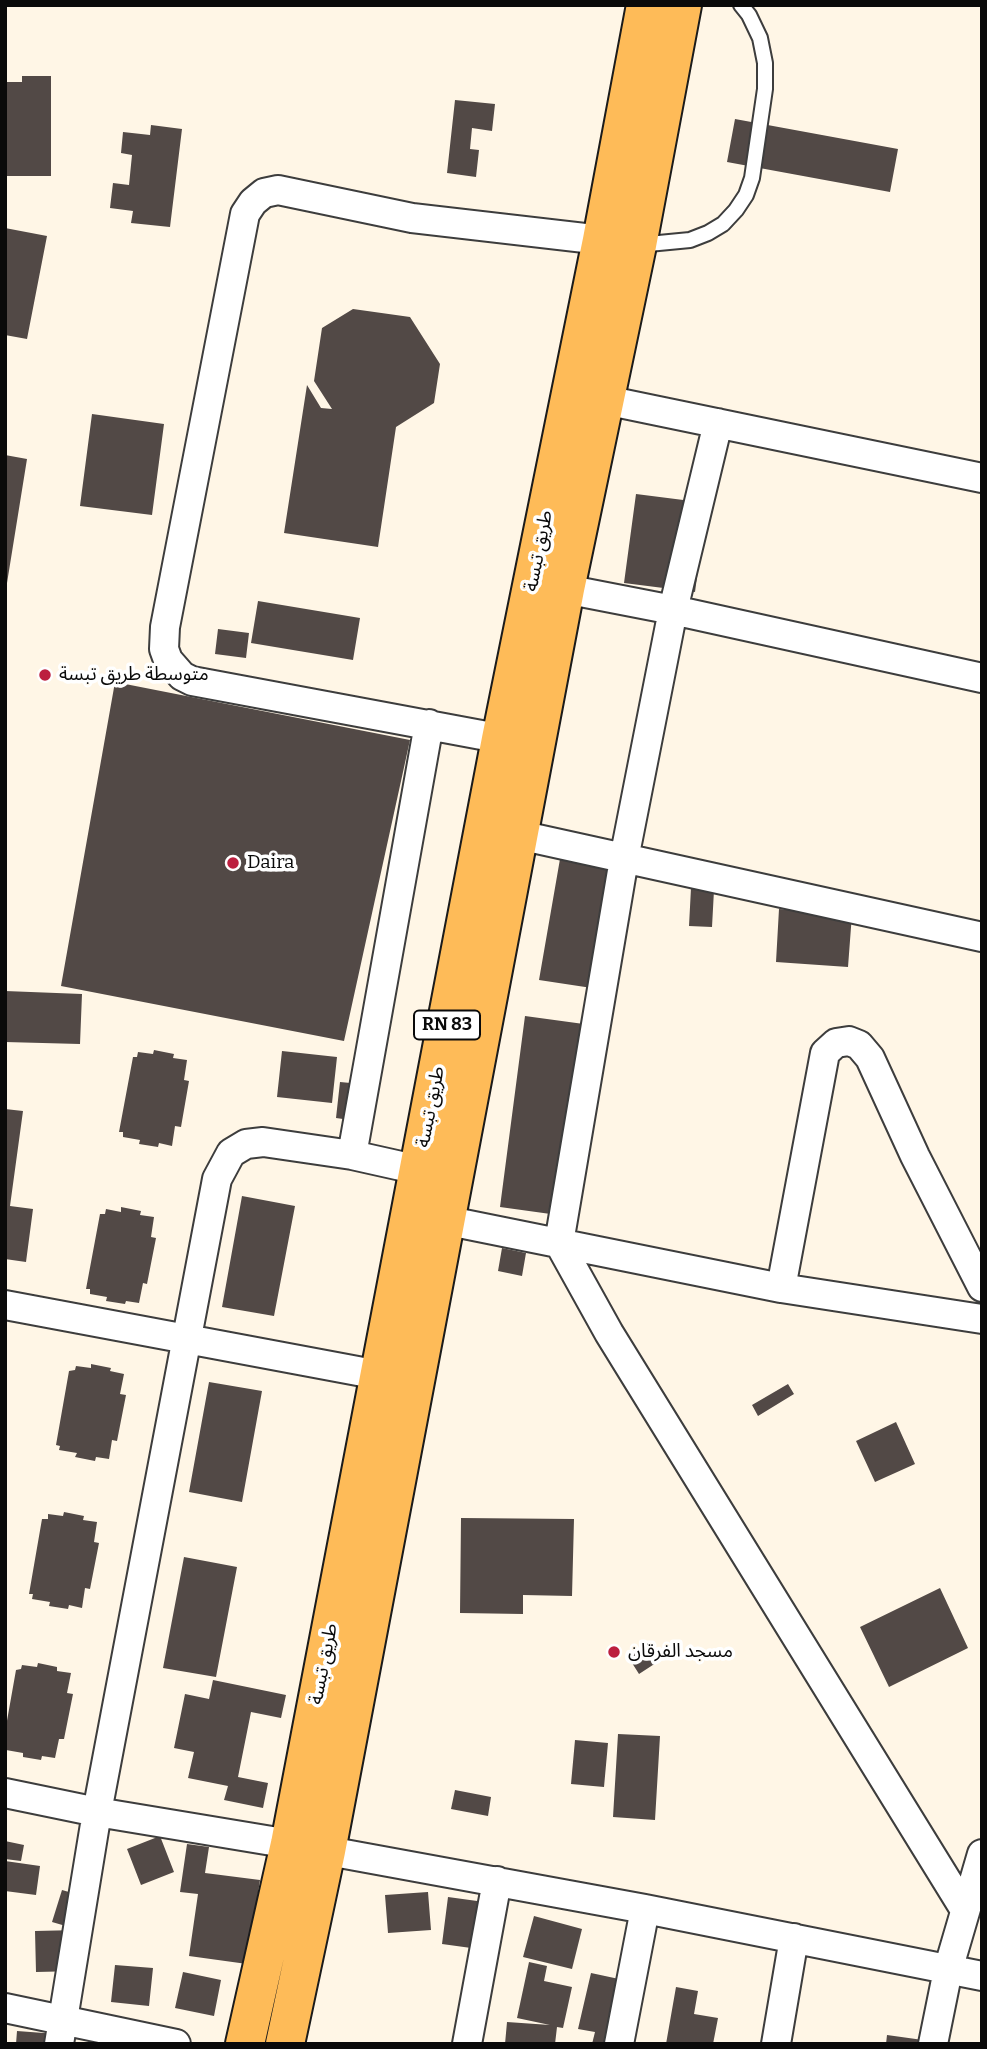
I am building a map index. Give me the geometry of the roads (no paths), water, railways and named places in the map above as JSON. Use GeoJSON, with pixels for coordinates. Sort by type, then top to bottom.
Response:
{"type":"FeatureCollection","features":[{"type":"Feature","properties":{"kind":"main road","name":"طريق تبسة"},"geometry":{"type":"LineString","coordinates":[[245,2044],[308,1847],[444,1220],[519,835],[518,742],[565,589],[605,400],[619,243],[646,5]]}},
{"type":"Feature","properties":{"kind":"main road","name":"طريق تبسة"},"geometry":{"type":"LineString","coordinates":[[285,2044],[308,1847],[379,1375],[419,1170],[518,742],[619,243],[682,5]]}},
{"type":"Feature","properties":{"kind":"street"},"geometry":{"type":"LineString","coordinates":[[518,742],[203,684],[182,676],[168,660],[163,638],[245,214],[253,202],[264,193],[278,190],[412,218],[619,243]]}},
{"type":"Feature","properties":{"kind":"street"},"geometry":{"type":"LineString","coordinates":[[605,400],[982,478]]}},
{"type":"Feature","properties":{"kind":"street"},"geometry":{"type":"LineString","coordinates":[[718,423],[673,610],[624,859],[559,1243],[609,1333],[965,1910]]}},
{"type":"Feature","properties":{"kind":"street"},"geometry":{"type":"LineString","coordinates":[[565,589],[982,678]]}},
{"type":"Feature","properties":{"kind":"street"},"geometry":{"type":"LineString","coordinates":[[352,1155],[429,724]]}},
{"type":"Feature","properties":{"kind":"street"},"geometry":{"type":"LineString","coordinates":[[519,835],[982,937]]}},
{"type":"Feature","properties":{"kind":"street"},"geometry":{"type":"LineString","coordinates":[[781,1288],[825,1053],[836,1043],[849,1041],[859,1045],[870,1058],[915,1156],[982,1287]]}},
{"type":"Feature","properties":{"kind":"street"},"geometry":{"type":"LineString","coordinates":[[62,2032],[97,1812],[217,1179],[232,1153],[246,1144],[263,1142],[352,1155],[419,1170]]}},
{"type":"Feature","properties":{"kind":"street"},"geometry":{"type":"LineString","coordinates":[[444,1220],[781,1288],[982,1319]]}},
{"type":"Feature","properties":{"kind":"street"},"geometry":{"type":"LineString","coordinates":[[5,1306],[379,1375]]}},
{"type":"Feature","properties":{"kind":"street"},"geometry":{"type":"LineString","coordinates":[[5,1793],[97,1812],[497,1881],[982,1976]]}},
{"type":"Feature","properties":{"kind":"street"},"geometry":{"type":"LineString","coordinates":[[933,2044],[948,1970],[982,1854]]}},
{"type":"Feature","properties":{"kind":"street"},"geometry":{"type":"LineString","coordinates":[[467,2044],[497,1881]]}},
{"type":"Feature","properties":{"kind":"street"},"geometry":{"type":"LineString","coordinates":[[620,2044],[645,1909]]}},
{"type":"Feature","properties":{"kind":"street"},"geometry":{"type":"LineString","coordinates":[[776,2044],[794,1938]]}},
{"type":"Feature","properties":{"kind":"street"},"geometry":{"type":"LineString","coordinates":[[5,2008],[62,2032],[176,2044]]}},
{"type":"Feature","properties":{"kind":"lane"},"geometry":{"type":"LineString","coordinates":[[619,243],[690,240],[723,224],[746,195],[752,178],[765,89],[765,63],[760,38],[741,5]]}},
{"type":"Feature","properties":{"kind":"place","name":"متوسطة طريق تبسة"},"geometry":{"type":"Point","coordinates":[45,675]}},
{"type":"Feature","properties":{"kind":"place","name":"Daira"},"geometry":{"type":"Point","coordinates":[233,863]}},
{"type":"Feature","properties":{"kind":"place","name":"مسجد الفرقان"},"geometry":{"type":"Point","coordinates":[614,1652]}}]}
